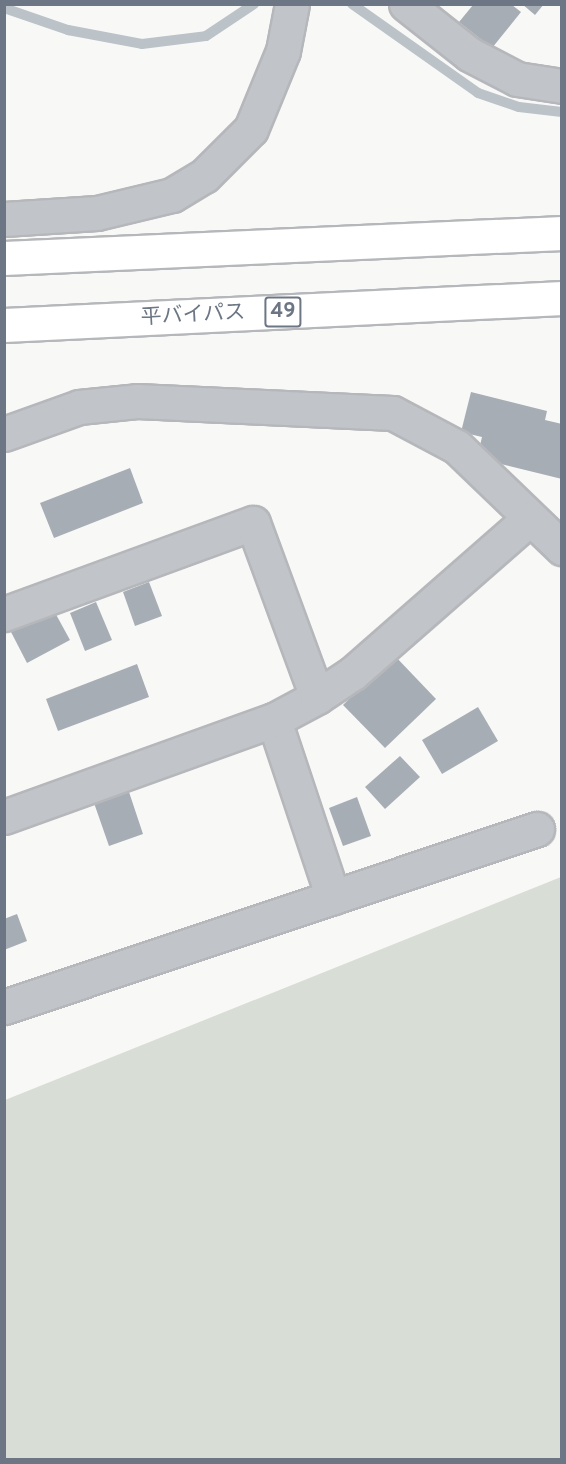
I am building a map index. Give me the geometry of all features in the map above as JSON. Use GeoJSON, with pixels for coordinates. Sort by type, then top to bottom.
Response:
{"type":"FeatureCollection","features":[{"type":"Feature","properties":{"kind":"highway"},"geometry":{"type":"LineString","coordinates":[[4,258],[561,233]]}},
{"type":"Feature","properties":{"kind":"highway","name":"平バイパス"},"geometry":{"type":"LineString","coordinates":[[4,326],[561,298]]}},
{"type":"Feature","properties":{"kind":"street"},"geometry":{"type":"LineString","coordinates":[[4,219],[97,213],[172,195],[204,176],[251,129],[283,51],[292,4]]}},
{"type":"Feature","properties":{"kind":"street"},"geometry":{"type":"LineString","coordinates":[[406,4],[485,63],[517,79],[561,86]]}},
{"type":"Feature","properties":{"kind":"street"},"geometry":{"type":"LineString","coordinates":[[4,434],[79,407],[137,401],[393,413],[457,447],[561,548]]}},
{"type":"Feature","properties":{"kind":"street"},"geometry":{"type":"LineString","coordinates":[[4,817],[274,720],[317,697],[353,673],[529,519]]}},
{"type":"Feature","properties":{"kind":"street"},"geometry":{"type":"LineString","coordinates":[[4,614],[254,523],[317,697]]}},
{"type":"Feature","properties":{"kind":"street"},"geometry":{"type":"LineString","coordinates":[[274,720],[333,897]]}},
{"type":"Feature","properties":{"kind":"street"},"geometry":{"type":"LineString","coordinates":[[4,1007],[537,829]]}},
{"type":"Feature","properties":{"kind":"shaded area"},"geometry":{"type":"Polygon","coordinates":[[[561,877],[561,1459],[5,1459],[5,1100],[561,877]]]}},
{"type":"Feature","properties":{"kind":"building"},"geometry":{"type":"Polygon","coordinates":[[[522,4],[544,4],[535,15],[522,4]]]}},
{"type":"Feature","properties":{"kind":"building"},"geometry":{"type":"Polygon","coordinates":[[[473,5],[512,5],[521,12],[492,48],[459,22],[473,5]]]}},
{"type":"Feature","properties":{"kind":"building"},"geometry":{"type":"Polygon","coordinates":[[[471,392],[547,411],[545,420],[562,424],[562,479],[477,458],[482,437],[461,432],[471,392]]]}},
{"type":"Feature","properties":{"kind":"building"},"geometry":{"type":"Polygon","coordinates":[[[130,468],[143,503],[54,538],[40,503],[130,468]]]}},
{"type":"Feature","properties":{"kind":"building"},"geometry":{"type":"Polygon","coordinates":[[[149,582],[162,616],[135,626],[123,592],[149,582]]]}},
{"type":"Feature","properties":{"kind":"building"},"geometry":{"type":"Polygon","coordinates":[[[96,602],[112,640],[85,651],[70,613],[96,602]]]}},
{"type":"Feature","properties":{"kind":"building"},"geometry":{"type":"Polygon","coordinates":[[[53,609],[70,640],[27,663],[11,632],[53,609]]]}},
{"type":"Feature","properties":{"kind":"building"},"geometry":{"type":"Polygon","coordinates":[[[394,655],[436,699],[385,748],[343,705],[394,655]]]}},
{"type":"Feature","properties":{"kind":"building"},"geometry":{"type":"Polygon","coordinates":[[[137,664],[149,697],[58,731],[46,699],[137,664]]]}},
{"type":"Feature","properties":{"kind":"building"},"geometry":{"type":"Polygon","coordinates":[[[478,707],[498,741],[442,774],[422,740],[478,707]]]}},
{"type":"Feature","properties":{"kind":"building"},"geometry":{"type":"Polygon","coordinates":[[[400,756],[420,777],[385,809],[365,787],[400,756]]]}},
{"type":"Feature","properties":{"kind":"building"},"geometry":{"type":"Polygon","coordinates":[[[129,792],[143,834],[109,846],[94,803],[129,792]]]}},
{"type":"Feature","properties":{"kind":"building"},"geometry":{"type":"Polygon","coordinates":[[[357,797],[371,836],[343,846],[329,808],[357,797]]]}},
{"type":"Feature","properties":{"kind":"building"},"geometry":{"type":"Polygon","coordinates":[[[17,914],[27,941],[4,950],[4,919],[17,914]]]}},
{"type":"Feature","properties":{"kind":"waterway"},"geometry":{"type":"LineString","coordinates":[[4,8],[68,30],[142,44],[206,36],[254,4]]}},
{"type":"Feature","properties":{"kind":"waterway"},"geometry":{"type":"LineString","coordinates":[[352,4],[478,93],[519,107],[562,112]]}}]}
